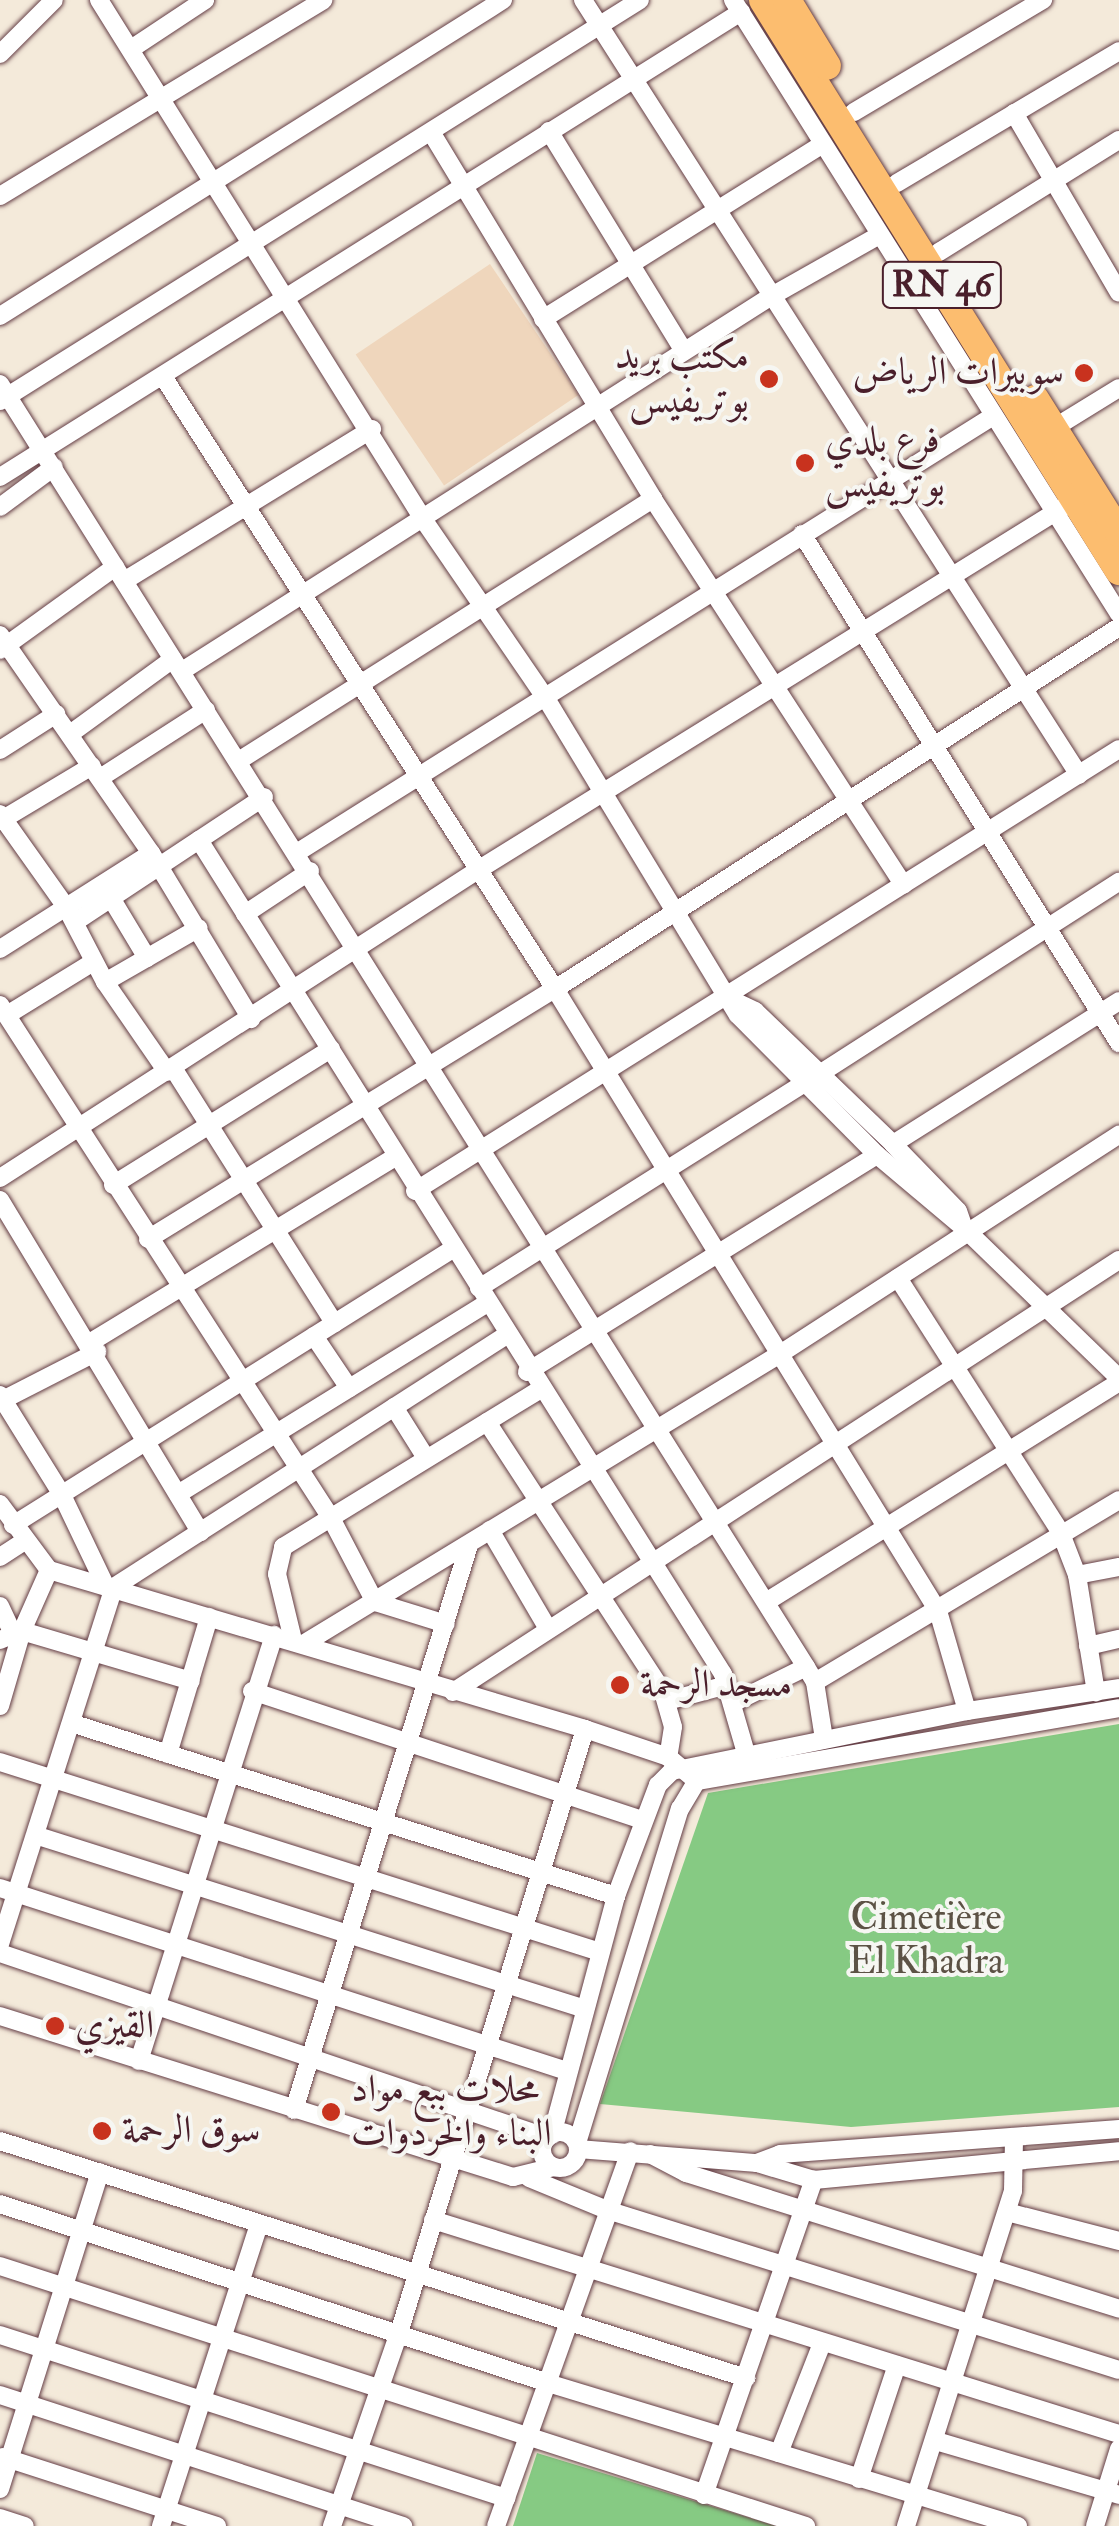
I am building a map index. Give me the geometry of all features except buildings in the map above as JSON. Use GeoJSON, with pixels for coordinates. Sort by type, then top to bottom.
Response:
{"type":"FeatureCollection","features":[{"type":"Feature","properties":{"kind":"highway","name":"RN 46"},"geometry":{"type":"LineString","coordinates":[[769,3],[854,112],[1119,533]]}},
{"type":"Feature","properties":{"kind":"highway","name":"RN 46"},"geometry":{"type":"LineString","coordinates":[[769,3],[1065,507],[1119,572]]}},
{"type":"Feature","properties":{"kind":"street"},"geometry":{"type":"LineString","coordinates":[[0,54],[21,28],[54,0]]}},
{"type":"Feature","properties":{"kind":"street"},"geometry":{"type":"LineString","coordinates":[[100,0],[372,428],[424,519],[547,700],[733,998],[738,1015],[804,1083],[958,1211],[967,1231],[1119,1380],[766,1602]]}},
{"type":"Feature","properties":{"kind":"street"},"geometry":{"type":"LineString","coordinates":[[131,49],[181,6],[205,0]]}},
{"type":"Feature","properties":{"kind":"street"},"geometry":{"type":"LineString","coordinates":[[0,196],[164,101],[323,0]]}},
{"type":"Feature","properties":{"kind":"street"},"geometry":{"type":"LineString","coordinates":[[0,316],[503,0]]}},
{"type":"Feature","properties":{"kind":"street"},"geometry":{"type":"LineString","coordinates":[[584,0],[718,206],[770,297],[1079,775]]}},
{"type":"Feature","properties":{"kind":"street"},"geometry":{"type":"LineString","coordinates":[[640,0],[254,247],[3,394],[49,459],[359,946],[428,1065],[598,1329],[766,1602],[810,1675],[824,1739]]}},
{"type":"Feature","properties":{"kind":"street"},"geometry":{"type":"LineString","coordinates":[[854,112],[1043,0]]}},
{"type":"Feature","properties":{"kind":"street"},"geometry":{"type":"LineString","coordinates":[[0,507],[49,459],[164,378],[633,75],[769,3],[821,145],[994,416],[1065,507],[1119,614]]}},
{"type":"Feature","properties":{"kind":"street"},"geometry":{"type":"LineString","coordinates":[[0,33],[21,28]]}},
{"type":"Feature","properties":{"kind":"street"},"geometry":{"type":"LineString","coordinates":[[897,183],[1119,52]]}},
{"type":"Feature","properties":{"kind":"street"},"geometry":{"type":"LineString","coordinates":[[1014,114],[1119,293]]}},
{"type":"Feature","properties":{"kind":"street"},"geometry":{"type":"LineString","coordinates":[[549,131],[684,351]]}},
{"type":"Feature","properties":{"kind":"street"},"geometry":{"type":"LineString","coordinates":[[431,132],[653,499],[716,588],[904,885]]}},
{"type":"Feature","properties":{"kind":"street"},"geometry":{"type":"LineString","coordinates":[[939,252],[1119,140]]}},
{"type":"Feature","properties":{"kind":"street"},"geometry":{"type":"LineString","coordinates":[[543,319],[821,145]]}},
{"type":"Feature","properties":{"kind":"street"},"geometry":{"type":"LineString","coordinates":[[70,734],[177,665],[304,596],[596,406],[770,297],[878,236]]}},
{"type":"Feature","properties":{"kind":"street"},"geometry":{"type":"LineString","coordinates":[[164,378],[554,988],[887,1526],[938,1611],[968,1711]]}},
{"type":"Feature","properties":{"kind":"street"},"geometry":{"type":"LineString","coordinates":[[1054,428],[1119,388]]}},
{"type":"Feature","properties":{"kind":"street"},"geometry":{"type":"LineString","coordinates":[[298,852],[547,700],[716,588],[994,416]]}},
{"type":"Feature","properties":{"kind":"street"},"geometry":{"type":"LineString","coordinates":[[251,1019],[156,861],[56,714],[2,643],[244,506],[372,428]]}},
{"type":"Feature","properties":{"kind":"street"},"geometry":{"type":"LineString","coordinates":[[0,477],[49,459]]}},
{"type":"Feature","properties":{"kind":"street"},"geometry":{"type":"LineString","coordinates":[[240,760],[486,609],[653,499]]}},
{"type":"Feature","properties":{"kind":"street"},"geometry":{"type":"LineString","coordinates":[[0,1178],[478,870],[604,796],[776,682],[1065,507]]}},
{"type":"Feature","properties":{"kind":"street"},"geometry":{"type":"LineString","coordinates":[[802,534],[1119,1043]]}},
{"type":"Feature","properties":{"kind":"street"},"geometry":{"type":"LineString","coordinates":[[148,1238],[554,988],[1119,627]]}},
{"type":"Feature","properties":{"kind":"street"},"geometry":{"type":"LineString","coordinates":[[206,710],[96,772],[1,818],[70,915],[105,982],[245,1180],[334,1323]]}},
{"type":"Feature","properties":{"kind":"street"},"geometry":{"type":"LineString","coordinates":[[0,750],[56,714]]}},
{"type":"Feature","properties":{"kind":"street"},"geometry":{"type":"LineString","coordinates":[[415,1191],[733,998],[1119,750]]}},
{"type":"Feature","properties":{"kind":"street"},"geometry":{"type":"LineString","coordinates":[[70,915],[264,798]]}},
{"type":"Feature","properties":{"kind":"street"},"geometry":{"type":"LineString","coordinates":[[198,840],[731,1694],[746,1753]]}},
{"type":"Feature","properties":{"kind":"street"},"geometry":{"type":"LineString","coordinates":[[0,949],[111,898],[156,861]]}},
{"type":"Feature","properties":{"kind":"street"},"geometry":{"type":"LineString","coordinates":[[245,914],[310,871]]}},
{"type":"Feature","properties":{"kind":"street"},"geometry":{"type":"LineString","coordinates":[[821,1073],[1119,882]]}},
{"type":"Feature","properties":{"kind":"street"},"geometry":{"type":"LineString","coordinates":[[111,898],[147,958]]}},
{"type":"Feature","properties":{"kind":"street"},"geometry":{"type":"LineString","coordinates":[[105,982],[199,928]]}},
{"type":"Feature","properties":{"kind":"street"},"geometry":{"type":"LineString","coordinates":[[94,962],[3,1010],[272,1435],[331,1518],[375,1602],[446,1624]]}},
{"type":"Feature","properties":{"kind":"street"},"geometry":{"type":"LineString","coordinates":[[733,998],[747,1004],[821,1073],[885,1150]]}},
{"type":"Feature","properties":{"kind":"street"},"geometry":{"type":"LineString","coordinates":[[527,1372],[719,1256],[1119,1001]]}},
{"type":"Feature","properties":{"kind":"street"},"geometry":{"type":"LineString","coordinates":[[114,1185],[331,1049]]}},
{"type":"Feature","properties":{"kind":"street"},"geometry":{"type":"LineString","coordinates":[[178,1494],[349,1388],[546,1248],[804,1083]]}},
{"type":"Feature","properties":{"kind":"street"},"geometry":{"type":"LineString","coordinates":[[139,2061],[252,1690],[290,1639],[375,1602],[537,1498],[658,1430],[1119,1134]]}},
{"type":"Feature","properties":{"kind":"street"},"geometry":{"type":"LineString","coordinates":[[0,1944],[8,1891],[38,1836],[94,1653],[110,1586],[61,1493],[4,1409],[180,1286],[394,1157]]}},
{"type":"Feature","properties":{"kind":"street"},"geometry":{"type":"LineString","coordinates":[[0,1200],[94,1347],[200,1532]]}},
{"type":"Feature","properties":{"kind":"street"},"geometry":{"type":"LineString","coordinates":[[13,1524],[452,1250]]}},
{"type":"Feature","properties":{"kind":"street"},"geometry":{"type":"LineString","coordinates":[[453,1692],[713,1519],[837,1446],[1119,1260]]}},
{"type":"Feature","properties":{"kind":"street"},"geometry":{"type":"LineString","coordinates":[[898,1278],[1060,1531],[1077,1575],[1096,1692]]}},
{"type":"Feature","properties":{"kind":"street"},"geometry":{"type":"LineString","coordinates":[[110,1586],[507,1335]]}},
{"type":"Feature","properties":{"kind":"street"},"geometry":{"type":"LineString","coordinates":[[314,1336],[349,1388]]}},
{"type":"Feature","properties":{"kind":"street"},"geometry":{"type":"LineString","coordinates":[[290,1639],[278,1553],[539,1390]]}},
{"type":"Feature","properties":{"kind":"street"},"geometry":{"type":"LineString","coordinates":[[394,1407],[426,1458]]}},
{"type":"Feature","properties":{"kind":"street"},"geometry":{"type":"LineString","coordinates":[[487,1422],[667,1701],[673,1727],[675,1762],[642,1820],[616,1896],[544,2156],[633,2151],[757,2163],[814,2180],[1119,2151]]}},
{"type":"Feature","properties":{"kind":"street"},"geometry":{"type":"LineString","coordinates":[[667,1701],[731,1694],[810,1675],[938,1611],[1060,1531],[1116,1502]]}},
{"type":"Feature","properties":{"kind":"street"},"geometry":{"type":"LineString","coordinates":[[0,1504],[22,1542],[49,1570],[585,1729],[675,1762],[697,1781]]}},
{"type":"Feature","properties":{"kind":"street"},"geometry":{"type":"LineString","coordinates":[[490,1530],[547,1627]]}},
{"type":"Feature","properties":{"kind":"street"},"geometry":{"type":"LineString","coordinates":[[0,1557],[22,1542]]}},
{"type":"Feature","properties":{"kind":"street"},"geometry":{"type":"LineString","coordinates":[[294,2110],[346,1935],[430,1684],[469,1545]]}},
{"type":"Feature","properties":{"kind":"street"},"geometry":{"type":"LineString","coordinates":[[1077,1575],[1119,1568]]}},
{"type":"Feature","properties":{"kind":"street"},"geometry":{"type":"LineString","coordinates":[[0,1706],[12,1635],[49,1570]]}},
{"type":"Feature","properties":{"kind":"street"},"geometry":{"type":"LineString","coordinates":[[0,1606],[12,1635]]}},
{"type":"Feature","properties":{"kind":"street"},"geometry":{"type":"LineString","coordinates":[[168,1754],[208,1618]]}},
{"type":"Feature","properties":{"kind":"street"},"geometry":{"type":"LineString","coordinates":[[12,1635],[192,1680]]}},
{"type":"Feature","properties":{"kind":"street"},"geometry":{"type":"LineString","coordinates":[[1088,1646],[1119,1639]]}},
{"type":"Feature","properties":{"kind":"street"},"geometry":{"type":"LineString","coordinates":[[675,1762],[1119,1688]]}},
{"type":"Feature","properties":{"kind":"street"},"geometry":{"type":"LineString","coordinates":[[252,1690],[409,1747],[642,1820]]}},
{"type":"Feature","properties":{"kind":"street"},"geometry":{"type":"LineString","coordinates":[[529,2178],[570,2155],[680,1808],[697,1781],[1119,1708]]}},
{"type":"Feature","properties":{"kind":"street"},"geometry":{"type":"LineString","coordinates":[[70,1723],[616,1896]]}},
{"type":"Feature","properties":{"kind":"street"},"geometry":{"type":"LineString","coordinates":[[332,2526],[355,2449],[399,2333],[544,1873],[585,1729]]}},
{"type":"Feature","properties":{"kind":"street"},"geometry":{"type":"LineString","coordinates":[[0,1762],[600,1952]]}},
{"type":"Feature","properties":{"kind":"street"},"geometry":{"type":"LineString","coordinates":[[38,1836],[582,2008]]}},
{"type":"Feature","properties":{"kind":"street"},"geometry":{"type":"LineString","coordinates":[[8,1891],[566,2071]]}},
{"type":"Feature","properties":{"kind":"street"},"geometry":{"type":"LineString","coordinates":[[0,1952],[468,2111],[550,2136],[569,2135],[570,2155]]}},
{"type":"Feature","properties":{"kind":"street"},"geometry":{"type":"LineString","coordinates":[[0,2016],[452,2159],[529,2178],[608,2210],[1119,2370]]}},
{"type":"Feature","properties":{"kind":"street"},"geometry":{"type":"LineString","coordinates":[[757,2163],[780,2154],[1119,2129]]}},
{"type":"Feature","properties":{"kind":"street"},"geometry":{"type":"LineString","coordinates":[[906,2526],[1007,2212],[1015,2160],[1014,2137]]}},
{"type":"Feature","properties":{"kind":"street"},"geometry":{"type":"LineString","coordinates":[[0,2141],[746,2378]]}},
{"type":"Feature","properties":{"kind":"street"},"geometry":{"type":"LineString","coordinates":[[633,2151],[686,2173],[991,2268],[1117,2302]]}},
{"type":"Feature","properties":{"kind":"street"},"geometry":{"type":"LineString","coordinates":[[496,2526],[532,2441],[608,2210],[633,2151]]}},
{"type":"Feature","properties":{"kind":"street"},"geometry":{"type":"LineString","coordinates":[[0,2489],[5,2458],[28,2404],[100,2172]]}},
{"type":"Feature","properties":{"kind":"street"},"geometry":{"type":"LineString","coordinates":[[704,2494],[727,2439],[782,2262],[814,2180]]}},
{"type":"Feature","properties":{"kind":"street"},"geometry":{"type":"LineString","coordinates":[[0,2204],[551,2384],[1018,2526]]}},
{"type":"Feature","properties":{"kind":"street"},"geometry":{"type":"LineString","coordinates":[[1007,2212],[1119,2242]]}},
{"type":"Feature","properties":{"kind":"street"},"geometry":{"type":"LineString","coordinates":[[432,2220],[1119,2434]]}},
{"type":"Feature","properties":{"kind":"street"},"geometry":{"type":"LineString","coordinates":[[163,2518],[258,2226]]}},
{"type":"Feature","properties":{"kind":"street"},"geometry":{"type":"LineString","coordinates":[[0,2266],[532,2441],[806,2526]]}},
{"type":"Feature","properties":{"kind":"street"},"geometry":{"type":"LineString","coordinates":[[0,2334],[506,2498]]}},
{"type":"Feature","properties":{"kind":"street"},"geometry":{"type":"LineString","coordinates":[[779,2454],[822,2343]]}},
{"type":"Feature","properties":{"kind":"street"},"geometry":{"type":"LineString","coordinates":[[859,2479],[897,2364]]}},
{"type":"Feature","properties":{"kind":"street"},"geometry":{"type":"LineString","coordinates":[[0,2395],[404,2526]]}},
{"type":"Feature","properties":{"kind":"street"},"geometry":{"type":"LineString","coordinates":[[936,2441],[1112,2492]]}},
{"type":"Feature","properties":{"kind":"street"},"geometry":{"type":"LineString","coordinates":[[1095,2526],[1112,2492],[1119,2449]]}},
{"type":"Feature","properties":{"kind":"street"},"geometry":{"type":"LineString","coordinates":[[5,2458],[163,2518],[217,2526]]}},
{"type":"Feature","properties":{"kind":"street"},"geometry":{"type":"LineString","coordinates":[[0,2518],[25,2526]]}},
{"type":"Feature","properties":{"kind":"shaded area"},"geometry":{"type":"Polygon","coordinates":[[[490,264],[578,395],[444,486],[356,355],[490,264]]]}},
{"type":"Feature","properties":{"kind":"green space","name":"Cimetière El Khadra"},"geometry":{"type":"Polygon","coordinates":[[[1119,1724],[1119,2107],[851,2127],[600,2104],[708,1793],[1119,1724]]]}},
{"type":"Feature","properties":{"kind":"green space"},"geometry":{"type":"Polygon","coordinates":[[[537,2453],[776,2526],[513,2526],[537,2453]]]}},
{"type":"Feature","properties":{"kind":"place","name":"سوبيرات الرياض"},"geometry":{"type":"Point","coordinates":[1084,373]}},
{"type":"Feature","properties":{"kind":"place","name":"مكتب بريد بوتريفيس"},"geometry":{"type":"Point","coordinates":[769,379]}},
{"type":"Feature","properties":{"kind":"place","name":"فرع بلدي بوتريفيس"},"geometry":{"type":"Point","coordinates":[805,463]}},
{"type":"Feature","properties":{"kind":"place","name":"مسجد الرحمة"},"geometry":{"type":"Point","coordinates":[620,1685]}},
{"type":"Feature","properties":{"kind":"place","name":"القيزي"},"geometry":{"type":"Point","coordinates":[55,2026]}},
{"type":"Feature","properties":{"kind":"place","name":"محلات ببع مواد البناء والخردوات"},"geometry":{"type":"Point","coordinates":[331,2112]}},
{"type":"Feature","properties":{"kind":"place","name":"سوق الرحمة"},"geometry":{"type":"Point","coordinates":[102,2131]}}]}
